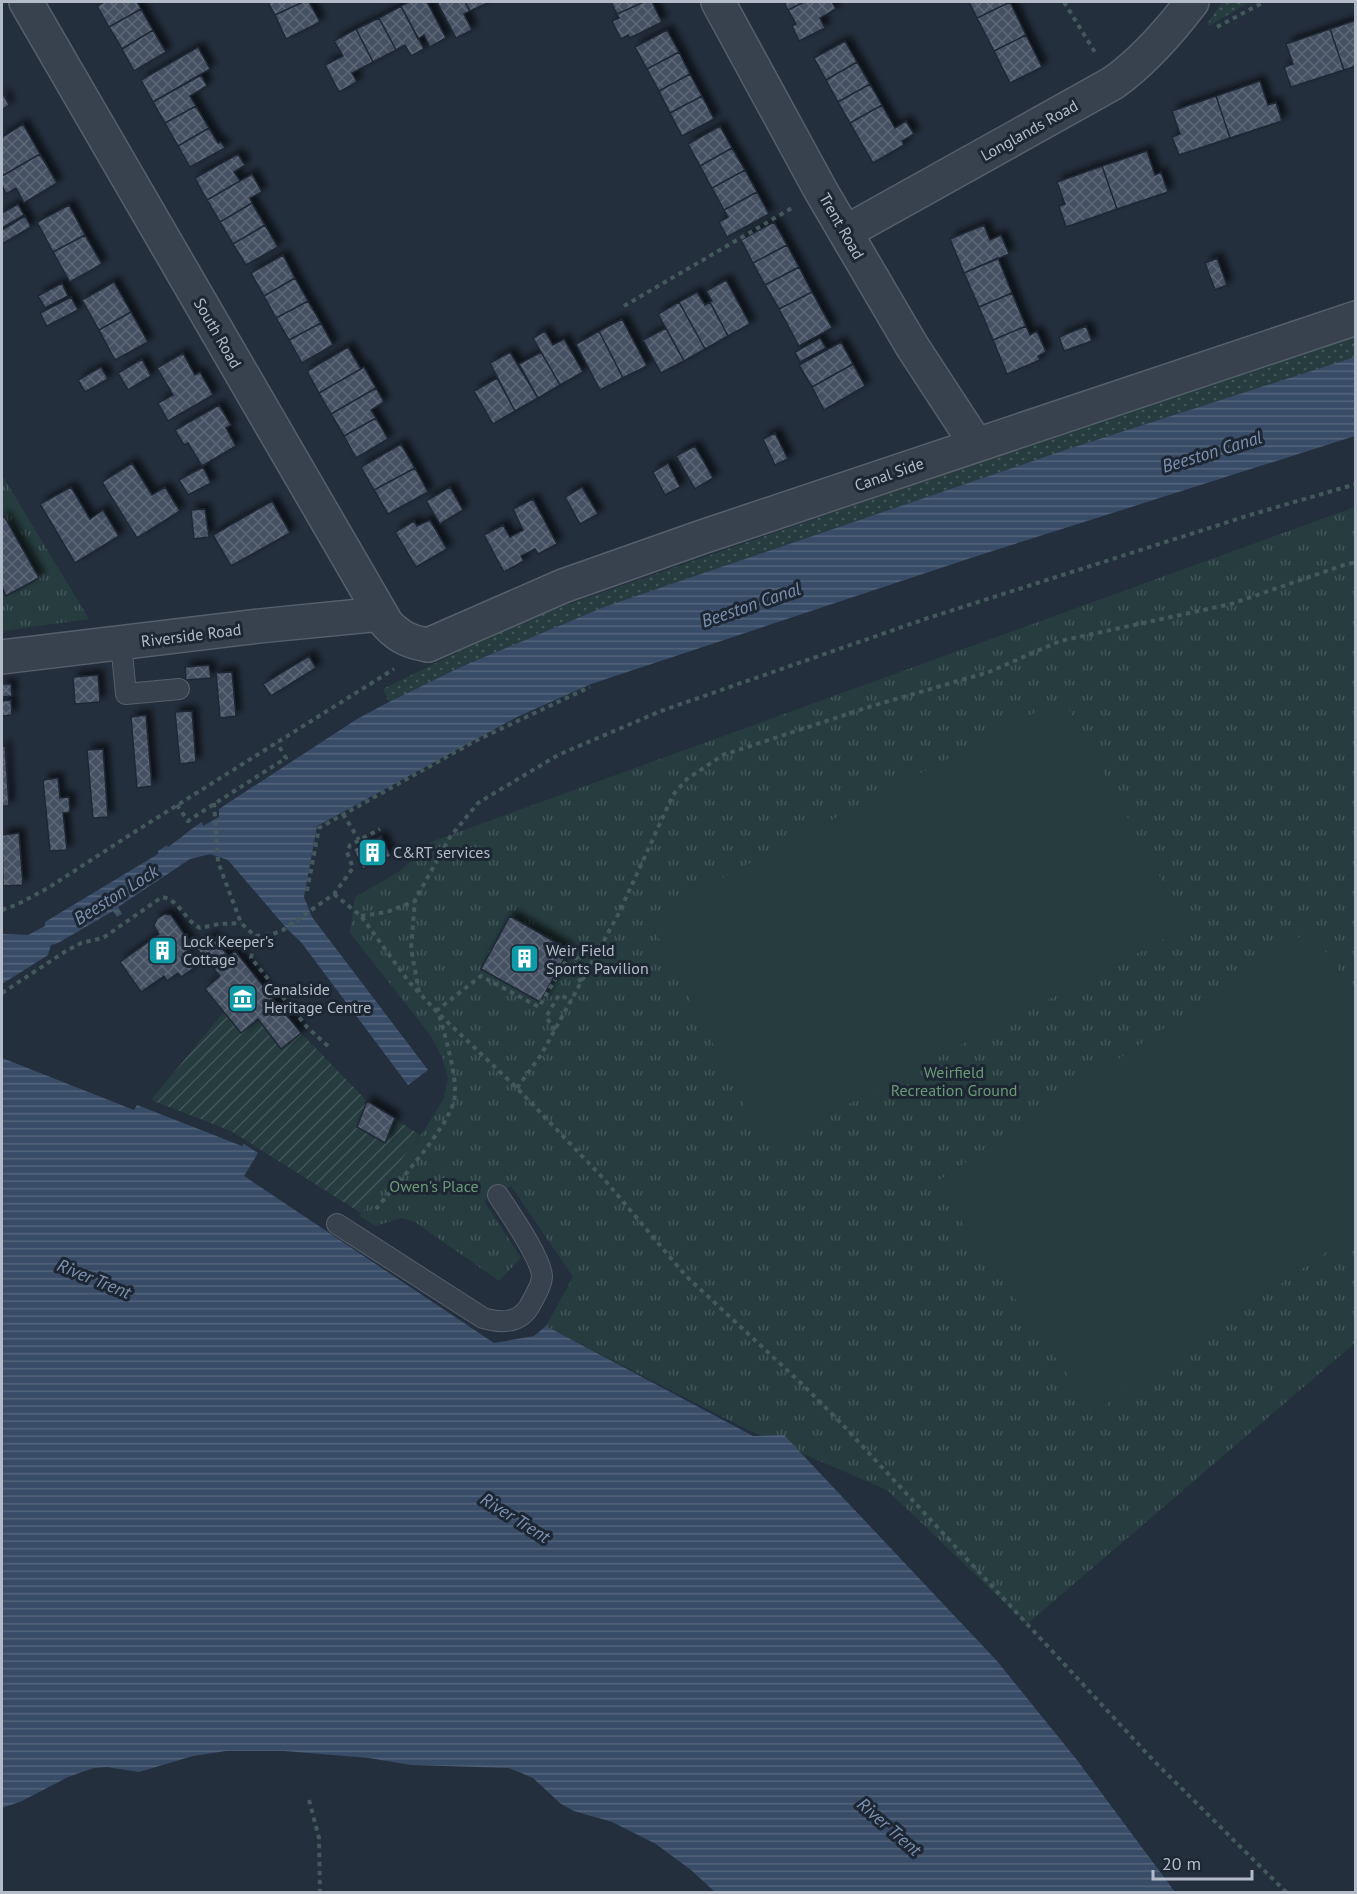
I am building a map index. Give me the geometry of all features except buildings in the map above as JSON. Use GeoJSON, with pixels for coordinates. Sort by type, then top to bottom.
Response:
{"type":"FeatureCollection","features":[{"type":"Feature","properties":{"kind":"street","name":"South Road"},"geometry":{"type":"LineString","coordinates":[[28,2],[387,624],[398,635],[428,645]]}},
{"type":"Feature","properties":{"kind":"street","name":"Trent Road"},"geometry":{"type":"LineString","coordinates":[[718,2],[821,191],[912,346],[976,444]]}},
{"type":"Feature","properties":{"kind":"street","name":"Longlands Road"},"geometry":{"type":"LineString","coordinates":[[846,232],[1113,83],[1129,72],[1150,51],[1192,2]]}},
{"type":"Feature","properties":{"kind":"street","name":"Canal Side"},"geometry":{"type":"LineString","coordinates":[[428,645],[563,586],[702,537],[1356,318]]}},
{"type":"Feature","properties":{"kind":"street","name":"Riverside Road"},"geometry":{"type":"LineString","coordinates":[[2,657],[259,626],[381,614]]}},
{"type":"Feature","properties":{"kind":"lane"},"geometry":{"type":"LineString","coordinates":[[121,644],[126,694],[179,689]]}},
{"type":"Feature","properties":{"kind":"lane"},"geometry":{"type":"LineString","coordinates":[[337,1224],[483,1318],[506,1322],[524,1313],[539,1290],[542,1276],[539,1262],[498,1195]]}},
{"type":"Feature","properties":{"kind":"path"},"geometry":{"type":"LineString","coordinates":[[1064,2],[1113,83]]}},
{"type":"Feature","properties":{"kind":"path"},"geometry":{"type":"LineString","coordinates":[[1256,3],[1264,2]]}},
{"type":"Feature","properties":{"kind":"path"},"geometry":{"type":"LineString","coordinates":[[624,306],[821,191]]}},
{"type":"Feature","properties":{"kind":"path"},"geometry":{"type":"LineString","coordinates":[[419,992],[411,948],[415,900],[450,837],[478,802],[558,755],[661,711],[914,622],[1250,515],[1356,484]]}},
{"type":"Feature","properties":{"kind":"path"},"geometry":{"type":"LineString","coordinates":[[518,1088],[541,1055],[619,913],[673,795],[687,779],[723,755],[872,706],[989,672],[1060,641],[1231,604],[1356,562]]}},
{"type":"Feature","properties":{"kind":"path"},"geometry":{"type":"LineString","coordinates":[[2,909],[16,905],[48,888],[386,674],[428,645]]}},
{"type":"Feature","properties":{"kind":"path"},"geometry":{"type":"LineString","coordinates":[[307,891],[318,828],[475,741],[590,687]]}},
{"type":"Feature","properties":{"kind":"path"},"geometry":{"type":"LineString","coordinates":[[177,805],[188,821],[286,758],[277,742]]}},
{"type":"Feature","properties":{"kind":"path"},"geometry":{"type":"LineString","coordinates":[[214,803],[218,862],[241,923],[255,936],[273,934],[283,930],[334,894],[353,868],[347,852],[350,845],[380,830]]}},
{"type":"Feature","properties":{"kind":"path"},"geometry":{"type":"LineString","coordinates":[[343,814],[359,840]]}},
{"type":"Feature","properties":{"kind":"path"},"geometry":{"type":"LineString","coordinates":[[334,894],[362,916],[409,982],[437,1013],[518,1088],[603,1178],[686,1276],[841,1423],[1153,1760],[1286,1893]]}},
{"type":"Feature","properties":{"kind":"path"},"geometry":{"type":"LineString","coordinates":[[2,993],[66,951],[81,943],[103,938],[162,897],[170,898],[175,902],[194,925],[200,928],[241,923]]}},
{"type":"Feature","properties":{"kind":"path"},"geometry":{"type":"LineString","coordinates":[[362,916],[387,912],[415,900]]}},
{"type":"Feature","properties":{"kind":"path"},"geometry":{"type":"LineString","coordinates":[[116,910],[120,915]]}},
{"type":"Feature","properties":{"kind":"path"},"geometry":{"type":"LineString","coordinates":[[255,936],[251,958],[307,1027],[328,1046]]}},
{"type":"Feature","properties":{"kind":"path"},"geometry":{"type":"LineString","coordinates":[[581,982],[573,970],[585,948],[597,950]]}},
{"type":"Feature","properties":{"kind":"path"},"geometry":{"type":"LineString","coordinates":[[437,1013],[481,976],[539,1007],[570,954],[579,960]]}},
{"type":"Feature","properties":{"kind":"path"},"geometry":{"type":"LineString","coordinates":[[555,1030],[546,1017],[552,1005],[559,995],[572,1000]]}},
{"type":"Feature","properties":{"kind":"path"},"geometry":{"type":"LineString","coordinates":[[543,1000],[552,1005]]}},
{"type":"Feature","properties":{"kind":"path"},"geometry":{"type":"LineString","coordinates":[[376,1209],[442,1127],[455,1100],[453,1069],[437,1013]]}},
{"type":"Feature","properties":{"kind":"path"},"geometry":{"type":"LineString","coordinates":[[309,1800],[319,1838],[320,1893]]}},
{"type":"Feature","properties":{"kind":"green space"},"geometry":{"type":"Polygon","coordinates":[[[1222,2],[1248,3],[1209,26],[1207,24],[1222,2]]]}},
{"type":"Feature","properties":{"kind":"green space"},"geometry":{"type":"Polygon","coordinates":[[[1355,332],[1355,357],[1065,450],[604,607],[463,666],[389,702],[383,689],[511,626],[566,605],[1355,332]]]}},
{"type":"Feature","properties":{"kind":"green space"},"geometry":{"type":"Polygon","coordinates":[[[2,475],[89,619],[2,631],[2,475]]]}},
{"type":"Feature","properties":{"kind":"green space","name":"Weirfield Recreation Ground"},"geometry":{"type":"Polygon","coordinates":[[[1355,507],[1355,1343],[1027,1624],[887,1490],[748,1430],[546,1326],[573,1277],[511,1186],[484,1201],[521,1258],[499,1281],[415,1222],[401,1218],[376,1226],[359,1216],[425,1129],[444,1098],[448,1078],[443,1059],[431,1036],[350,933],[355,897],[400,871],[431,842],[1355,507]]]}},
{"type":"Feature","properties":{"kind":"green space"},"geometry":{"type":"Polygon","coordinates":[[[1063,698],[1187,927],[766,1147],[648,917],[1063,698]]]}},
{"type":"Feature","properties":{"kind":"green space"},"geometry":{"type":"Polygon","coordinates":[[[1310,930],[1355,993],[1355,1232],[1094,1413],[935,1183],[1310,930]]]}},
{"type":"Feature","properties":{"kind":"green space"},"geometry":{"type":"Polygon","coordinates":[[[224,1012],[241,1032],[258,1019],[281,1048],[301,1033],[367,1101],[420,1135],[361,1213],[231,1131],[151,1100],[224,1012]]]}},
{"type":"Feature","properties":{"kind":"water"},"geometry":{"type":"Polygon","coordinates":[[[1355,357],[1355,436],[977,556],[591,684],[517,717],[317,826],[304,897],[312,917],[428,1070],[408,1085],[301,942],[228,860],[210,854],[190,859],[118,907],[122,914],[117,917],[113,911],[51,945],[48,955],[2,984],[2,934],[28,935],[45,926],[45,922],[158,854],[158,851],[167,845],[168,847],[202,822],[203,826],[219,817],[219,809],[357,719],[463,666],[604,607],[1065,450],[1355,357]]]}},
{"type":"Feature","properties":{"kind":"water","name":"River Trent"},"geometry":{"type":"Polygon","coordinates":[[[2,1058],[134,1110],[137,1105],[242,1146],[244,1144],[258,1153],[244,1176],[494,1343],[534,1336],[546,1326],[753,1436],[784,1435],[997,1661],[1077,1760],[1175,1892],[715,1892],[691,1870],[656,1844],[612,1822],[574,1811],[561,1804],[533,1778],[509,1768],[411,1765],[369,1758],[284,1751],[226,1751],[193,1756],[139,1772],[107,1767],[94,1768],[68,1777],[22,1801],[2,1808],[2,1058]]]}},
{"type":"Feature","properties":{"kind":"place","name":"C&RT services"},"geometry":{"type":"Point","coordinates":[372,852]}},
{"type":"Feature","properties":{"kind":"place","name":"Lock Keeper's Cottage"},"geometry":{"type":"Point","coordinates":[162,950]}},
{"type":"Feature","properties":{"kind":"place","name":"Weir Field Sports Pavilion"},"geometry":{"type":"Point","coordinates":[525,959]}},
{"type":"Feature","properties":{"kind":"place","name":"Canalside Heritage Centre"},"geometry":{"type":"Point","coordinates":[243,998]}},
{"type":"Feature","properties":{"kind":"water label","name":"Beeston Canal"},"geometry":{"type":"Point","coordinates":[1212,452]}},
{"type":"Feature","properties":{"kind":"water label","name":"Beeston Canal"},"geometry":{"type":"Point","coordinates":[751,605]}},
{"type":"Feature","properties":{"kind":"water label","name":"Beeston Lock"},"geometry":{"type":"Point","coordinates":[116,895]}},
{"type":"Feature","properties":{"kind":"park label","name":"Owen's Place"},"geometry":{"type":"Point","coordinates":[434,1186]}}]}
